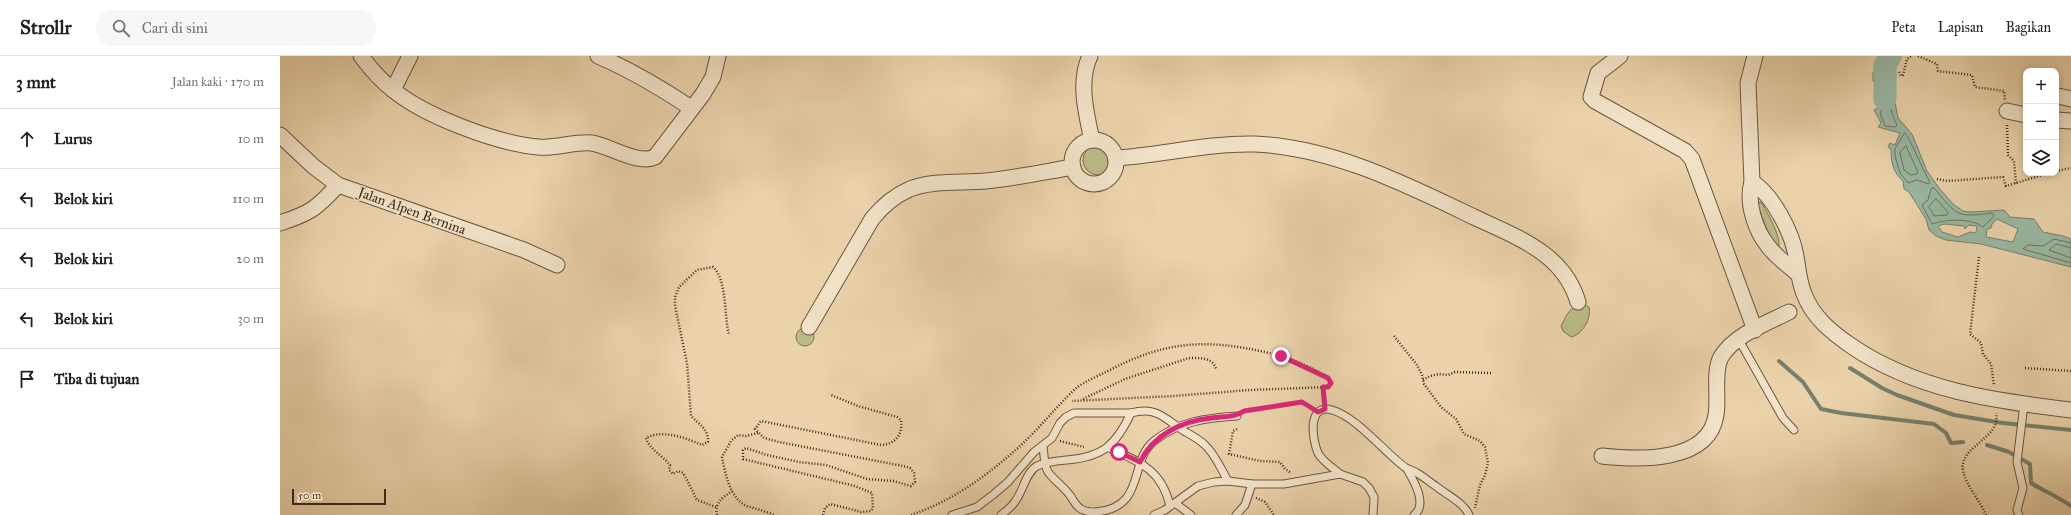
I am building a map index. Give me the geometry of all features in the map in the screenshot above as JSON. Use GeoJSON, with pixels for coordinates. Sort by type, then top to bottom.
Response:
{"type":"FeatureCollection","features":[{"type":"Feature","properties":{"kind":"street"},"geometry":{"type":"LineString","coordinates":[[361,56],[370,68],[393,90],[432,114],[472,131],[506,141],[538,147],[563,146],[586,142],[604,145],[640,159],[648,160],[655,157],[703,94],[713,77],[718,56]]}},
{"type":"Feature","properties":{"kind":"street"},"geometry":{"type":"LineString","coordinates":[[393,90],[410,56]]}},
{"type":"Feature","properties":{"kind":"street"},"geometry":{"type":"LineString","coordinates":[[598,56],[650,81],[691,108]]}},
{"type":"Feature","properties":{"kind":"street"},"geometry":{"type":"LineString","coordinates":[[1090,56],[1086,66],[1084,79],[1087,117],[1092,140]]}},
{"type":"Feature","properties":{"kind":"street"},"geometry":{"type":"LineString","coordinates":[[1620,56],[1598,73],[1591,97],[1595,101],[1685,150],[1692,159],[1755,330]]}},
{"type":"Feature","properties":{"kind":"street"},"geometry":{"type":"LineString","coordinates":[[1755,56],[1748,83],[1752,182],[1749,192],[1754,218],[1768,246],[1798,274]]}},
{"type":"Feature","properties":{"kind":"street"},"geometry":{"type":"LineString","coordinates":[[2007,111],[2023,114]]}},
{"type":"Feature","properties":{"kind":"street"},"geometry":{"type":"LineString","coordinates":[[2059,120],[2071,121]]}},
{"type":"Feature","properties":{"kind":"street","name":"Jalan Alpen Bernina"},"geometry":{"type":"LineString","coordinates":[[280,135],[313,166],[338,185],[524,250],[557,265]]}},
{"type":"Feature","properties":{"kind":"street"},"geometry":{"type":"LineString","coordinates":[[1092,140],[1105,142],[1114,152],[1116,158],[1116,164],[1111,175],[1107,179],[1096,183],[1089,183],[1079,177],[1073,167],[1073,155],[1076,149],[1080,144],[1092,140]]}},
{"type":"Feature","properties":{"kind":"street"},"geometry":{"type":"LineString","coordinates":[[1116,158],[1227,145],[1254,144],[1285,147],[1310,152],[1361,168],[1412,187],[1532,245],[1553,262],[1569,280],[1578,302]]}},
{"type":"Feature","properties":{"kind":"street"},"geometry":{"type":"LineString","coordinates":[[809,327],[872,218],[883,205],[892,198],[911,189],[924,186],[1005,179],[1073,167]]}},
{"type":"Feature","properties":{"kind":"street"},"geometry":{"type":"LineString","coordinates":[[1752,182],[1762,188],[1773,203],[1796,254],[1798,274],[1804,294],[1811,307],[1827,328],[1860,352],[1884,365],[1928,383],[1958,392],[1996,399],[2023,410],[2071,410]]}},
{"type":"Feature","properties":{"kind":"street"},"geometry":{"type":"LineString","coordinates":[[280,223],[298,217],[317,208],[338,185]]}},
{"type":"Feature","properties":{"kind":"street"},"geometry":{"type":"LineString","coordinates":[[1602,456],[1626,458],[1651,457],[1673,454],[1697,446],[1709,436],[1716,416],[1720,359],[1729,347],[1739,340],[1789,312]]}},
{"type":"Feature","properties":{"kind":"lane"},"geometry":{"type":"LineString","coordinates":[[1739,340],[1783,418],[1794,430]]}},
{"type":"Feature","properties":{"kind":"lane"},"geometry":{"type":"LineString","coordinates":[[1373,515],[1374,496],[1369,488],[1363,482],[1340,474],[1319,454],[1313,429],[1313,419],[1318,412],[1325,409],[1333,410],[1355,423],[1407,469],[1418,474],[1454,499],[1467,511],[1472,513]]}},
{"type":"Feature","properties":{"kind":"lane"},"geometry":{"type":"LineString","coordinates":[[2019,515],[2017,510],[2023,488],[2017,462],[2023,410]]}},
{"type":"Feature","properties":{"kind":"lane"},"geometry":{"type":"LineString","coordinates":[[952,515],[978,508],[1008,482],[1034,452],[1052,438],[1060,423],[1074,413],[1154,412],[1204,444],[1213,454],[1228,481]]}},
{"type":"Feature","properties":{"kind":"lane"},"geometry":{"type":"LineString","coordinates":[[1001,515],[1016,501],[1030,474],[1036,467],[1053,461],[1085,458],[1107,449],[1126,424],[1131,413]]}},
{"type":"Feature","properties":{"kind":"lane"},"geometry":{"type":"LineString","coordinates":[[1043,446],[1047,471],[1064,487],[1078,508],[1092,512],[1111,508],[1127,496],[1134,486],[1140,462],[1153,441],[1193,420],[1237,416]]}},
{"type":"Feature","properties":{"kind":"lane"},"geometry":{"type":"LineString","coordinates":[[1107,449],[1140,462],[1153,472],[1162,483],[1173,505],[1191,515]]}},
{"type":"Feature","properties":{"kind":"lane"},"geometry":{"type":"LineString","coordinates":[[1407,469],[1419,496],[1420,506],[1418,512],[1414,515]]}},
{"type":"Feature","properties":{"kind":"lane"},"geometry":{"type":"LineString","coordinates":[[1154,515],[1173,505],[1198,486],[1228,481],[1252,484],[1284,484],[1340,474]]}},
{"type":"Feature","properties":{"kind":"lane"},"geometry":{"type":"LineString","coordinates":[[1236,515],[1245,505],[1252,484]]}},
{"type":"Feature","properties":{"kind":"path"},"geometry":{"type":"LineString","coordinates":[[1898,72],[1900,76],[1903,75],[1907,59],[1911,56]]}},
{"type":"Feature","properties":{"kind":"path"},"geometry":{"type":"LineString","coordinates":[[1918,56],[1937,64],[1938,71],[1972,75],[1975,87],[2004,91],[2007,111],[2008,155],[2014,161],[2016,184]]}},
{"type":"Feature","properties":{"kind":"path"},"geometry":{"type":"LineString","coordinates":[[2059,170],[2071,168]]}},
{"type":"Feature","properties":{"kind":"path"},"geometry":{"type":"LineString","coordinates":[[1937,179],[1947,181],[2003,177],[2006,186],[2040,176]]}},
{"type":"Feature","properties":{"kind":"path"},"geometry":{"type":"LineString","coordinates":[[1979,257],[1976,271],[1974,313],[1970,334],[1981,343],[1983,354],[1991,364],[1996,399],[1996,419],[1995,426],[1966,455],[1962,466],[1966,479],[1986,515]]}},
{"type":"Feature","properties":{"kind":"path"},"geometry":{"type":"LineString","coordinates":[[716,507],[697,500],[682,473],[678,471],[673,474],[669,470],[670,465],[647,443],[646,438],[655,435],[684,437],[702,445],[708,442],[709,436],[691,416],[687,363],[675,306],[679,287],[697,270],[713,267],[719,272],[722,283],[726,322],[729,335]]}},
{"type":"Feature","properties":{"kind":"path"},"geometry":{"type":"LineString","coordinates":[[1394,336],[1417,365],[1424,384],[1440,407],[1456,419],[1464,434],[1480,441],[1485,447],[1488,464],[1486,475],[1480,484],[1472,513]]}},
{"type":"Feature","properties":{"kind":"path"},"geometry":{"type":"LineString","coordinates":[[911,515],[955,496],[1012,454],[1075,389],[1128,360],[1160,348],[1219,344],[1249,348],[1281,356],[1328,378],[1331,383],[1328,387],[1250,390],[1174,396],[1072,401]]}},
{"type":"Feature","properties":{"kind":"path"},"geometry":{"type":"LineString","coordinates":[[1082,400],[1125,379],[1189,358],[1210,360],[1215,364],[1216,369]]}},
{"type":"Feature","properties":{"kind":"path"},"geometry":{"type":"LineString","coordinates":[[2025,368],[2071,371]]}},
{"type":"Feature","properties":{"kind":"path"},"geometry":{"type":"LineString","coordinates":[[1423,380],[1430,376],[1439,374],[1448,375],[1455,372],[1491,373]]}},
{"type":"Feature","properties":{"kind":"path"},"geometry":{"type":"LineString","coordinates":[[1323,387],[1325,409]]}},
{"type":"Feature","properties":{"kind":"path"},"geometry":{"type":"LineString","coordinates":[[823,515],[825,508],[830,504],[861,512],[871,511],[873,508],[872,493],[855,486],[743,459],[743,450],[746,448],[767,455],[799,462],[826,465],[867,479],[893,480],[911,486],[915,482],[914,472],[910,468],[819,451],[764,438],[755,429],[761,421],[881,445],[888,444],[898,437],[902,427],[901,420],[831,395]]}},
{"type":"Feature","properties":{"kind":"path"},"geometry":{"type":"LineString","coordinates":[[1237,416],[1244,411],[1302,402],[1318,412]]}},
{"type":"Feature","properties":{"kind":"path"},"geometry":{"type":"LineString","coordinates":[[1237,429],[1233,431],[1230,454],[1260,461],[1280,462],[1285,469],[1303,480]]}},
{"type":"Feature","properties":{"kind":"path"},"geometry":{"type":"LineString","coordinates":[[758,433],[746,436],[738,435],[725,449],[722,457],[732,491],[746,506],[774,515]]}},
{"type":"Feature","properties":{"kind":"path"},"geometry":{"type":"LineString","coordinates":[[1052,438],[1066,444],[1107,449]]}},
{"type":"Feature","properties":{"kind":"path"},"geometry":{"type":"LineString","coordinates":[[717,515],[716,507],[720,500],[732,491]]}},
{"type":"Feature","properties":{"kind":"path"},"geometry":{"type":"LineString","coordinates":[[1249,495],[1265,502],[1274,515]]}},
{"type":"Feature","properties":{"kind":"green space"},"geometry":{"type":"Polygon","coordinates":[[[1098,145],[1109,149],[1113,160],[1109,171],[1098,175],[1087,171],[1083,160],[1087,149],[1098,145]]]}},
{"type":"Feature","properties":{"kind":"green space"},"geometry":{"type":"Polygon","coordinates":[[[1759,202],[1762,203],[1775,228],[1779,240],[1778,249],[1768,233],[1758,206],[1759,202]]]}},
{"type":"Feature","properties":{"kind":"green space"},"geometry":{"type":"Polygon","coordinates":[[[1582,303],[1589,307],[1590,311],[1588,321],[1579,333],[1571,337],[1563,331],[1561,326],[1571,309],[1582,303]]]}},
{"type":"Feature","properties":{"kind":"green space"},"geometry":{"type":"Polygon","coordinates":[[[805,328],[809,329],[813,333],[813,341],[809,345],[805,346],[801,345],[797,341],[796,337],[797,333],[801,329],[805,328]]]}},
{"type":"Feature","properties":{"kind":"water"},"geometry":{"type":"Polygon","coordinates":[[[1884,68],[1896,73],[1894,97],[1898,118],[1912,134],[1927,171],[1953,204],[1963,211],[2004,210],[2010,217],[2034,219],[2043,232],[2071,239],[2071,267],[1981,244],[1946,240],[1936,236],[1929,230],[1926,219],[1909,192],[1904,189],[1903,181],[1893,166],[1891,149],[1888,147],[1890,143],[1895,145],[1900,133],[1878,127],[1881,123],[1874,110],[1880,106],[1876,94],[1876,84],[1873,81],[1873,72],[1884,68]],[[1997,219],[1992,224],[1991,228],[1987,229],[1986,237],[2013,242],[2018,229],[1997,219]],[[1944,224],[1938,226],[1942,232],[1958,237],[1970,232],[1976,233],[1977,226],[1969,225],[1965,229],[1964,226],[1944,224]]]}},
{"type":"Feature","properties":{"kind":"waterway"},"geometry":{"type":"LineString","coordinates":[[1885,99],[1885,66],[1890,56]]}},
{"type":"Feature","properties":{"kind":"waterway"},"geometry":{"type":"LineString","coordinates":[[1779,361],[1803,382],[1821,409],[1841,413],[1934,424],[1946,433],[1951,443],[1963,442]]}},
{"type":"Feature","properties":{"kind":"waterway"},"geometry":{"type":"LineString","coordinates":[[1850,368],[1882,388],[1897,395],[1954,415],[2003,423],[2071,430]]}},
{"type":"Feature","properties":{"kind":"waterway"},"geometry":{"type":"LineString","coordinates":[[1987,445],[2009,452],[2030,464],[2031,483],[2071,506]]}},
{"type":"Feature","properties":{"kind":"route"},"geometry":{"type":"LineString","coordinates":[[1119,452],[1140,462],[1145,451],[1153,441],[1193,420],[1237,416],[1244,411],[1302,402],[1318,412],[1325,409],[1323,387],[1328,387],[1331,383],[1328,378],[1317,371],[1281,356]]}}]}
